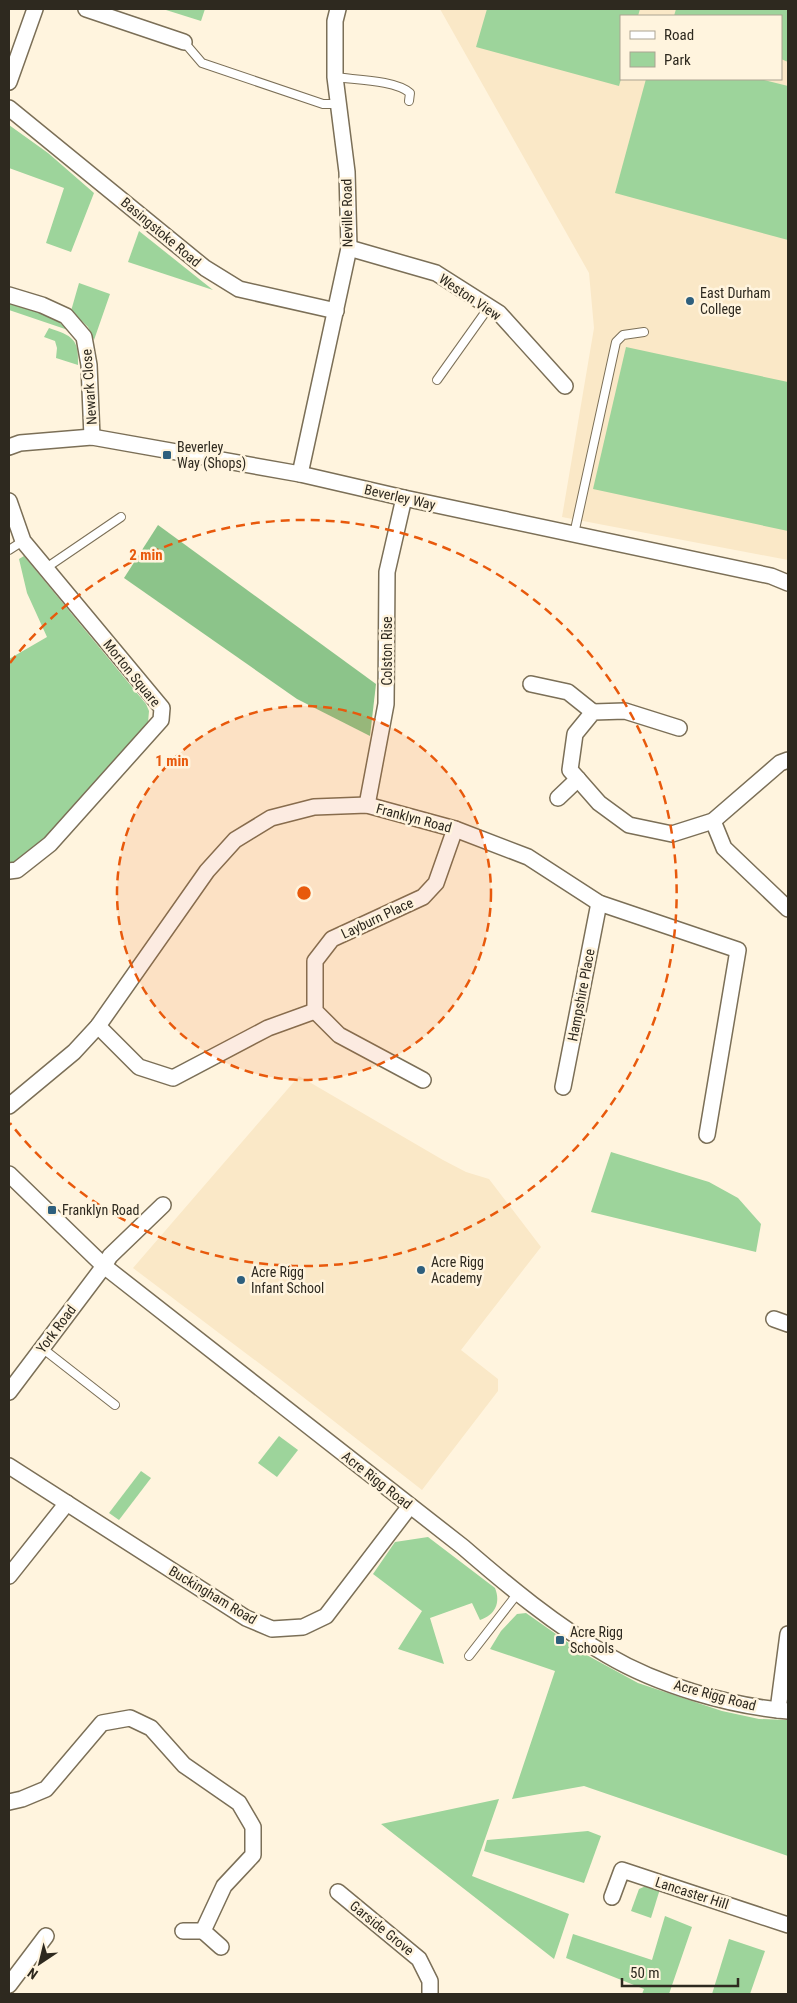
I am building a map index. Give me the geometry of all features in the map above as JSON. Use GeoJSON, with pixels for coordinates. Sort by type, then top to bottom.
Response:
{"type":"FeatureCollection","features":[{"type":"Feature","properties":{"kind":"street"},"geometry":{"type":"LineString","coordinates":[[9,82],[35,9]]}},
{"type":"Feature","properties":{"kind":"street"},"geometry":{"type":"LineString","coordinates":[[86,9],[184,42]]}},
{"type":"Feature","properties":{"kind":"street","name":"Neville Road"},"geometry":{"type":"LineString","coordinates":[[300,474],[349,248],[347,172],[335,77],[335,21],[338,9]]}},
{"type":"Feature","properties":{"kind":"street","name":"Basingstoke Road"},"geometry":{"type":"LineString","coordinates":[[9,108],[204,268],[238,289],[336,311]]}},
{"type":"Feature","properties":{"kind":"street","name":"Weston View"},"geometry":{"type":"LineString","coordinates":[[349,248],[436,273],[499,313],[565,386]]}},
{"type":"Feature","properties":{"kind":"street","name":"Newark Close"},"geometry":{"type":"LineString","coordinates":[[9,295],[42,305],[66,316],[84,337],[89,365],[92,437]]}},
{"type":"Feature","properties":{"kind":"street","name":"Beverley Way"},"geometry":{"type":"LineString","coordinates":[[9,447],[20,443],[92,437],[300,474],[771,576],[788,583]]}},
{"type":"Feature","properties":{"kind":"street","name":"Colston Rise"},"geometry":{"type":"LineString","coordinates":[[367,805],[386,704],[387,572],[404,498]]}},
{"type":"Feature","properties":{"kind":"street","name":"Morton Square"},"geometry":{"type":"LineString","coordinates":[[9,501],[24,541],[162,708],[161,720],[50,844],[17,870],[9,871]]}},
{"type":"Feature","properties":{"kind":"street"},"geometry":{"type":"LineString","coordinates":[[531,684],[568,692],[593,712],[626,712],[679,728]]}},
{"type":"Feature","properties":{"kind":"street"},"geometry":{"type":"LineString","coordinates":[[593,712],[575,734],[570,770],[599,803],[629,824],[672,834],[713,821],[780,763],[788,760]]}},
{"type":"Feature","properties":{"kind":"street"},"geometry":{"type":"LineString","coordinates":[[558,798],[578,779]]}},
{"type":"Feature","properties":{"kind":"street","name":"Franklyn Road"},"geometry":{"type":"LineString","coordinates":[[9,1106],[74,1052],[98,1026],[208,871],[236,840],[271,818],[314,807],[367,805],[455,828],[528,857],[599,903],[738,950],[707,1135]]}},
{"type":"Feature","properties":{"kind":"street"},"geometry":{"type":"LineString","coordinates":[[713,821],[724,848],[788,909]]}},
{"type":"Feature","properties":{"kind":"street","name":"Layburn Place"},"geometry":{"type":"LineString","coordinates":[[315,1012],[315,961],[332,939],[423,897],[436,883],[455,828]]}},
{"type":"Feature","properties":{"kind":"street","name":"Hampshire Place"},"geometry":{"type":"LineString","coordinates":[[563,1087],[599,903]]}},
{"type":"Feature","properties":{"kind":"street"},"geometry":{"type":"LineString","coordinates":[[98,1026],[139,1067],[173,1078],[268,1028],[315,1012],[339,1035],[423,1080]]}},
{"type":"Feature","properties":{"kind":"street","name":"Acre Rigg Road"},"geometry":{"type":"LineString","coordinates":[[9,1174],[104,1266],[566,1628],[607,1656],[655,1678],[707,1696],[783,1711]]}},
{"type":"Feature","properties":{"kind":"street","name":"York Road"},"geometry":{"type":"LineString","coordinates":[[9,1392],[15,1372],[42,1348],[110,1256],[162,1205]]}},
{"type":"Feature","properties":{"kind":"street","name":"Buckingham Road"},"geometry":{"type":"LineString","coordinates":[[9,1466],[246,1618],[272,1629],[303,1627],[326,1616],[410,1506]]}},
{"type":"Feature","properties":{"kind":"street"},"geometry":{"type":"LineString","coordinates":[[9,1576],[67,1503]]}},
{"type":"Feature","properties":{"kind":"street"},"geometry":{"type":"LineString","coordinates":[[783,1711],[788,1634]]}},
{"type":"Feature","properties":{"kind":"street"},"geometry":{"type":"LineString","coordinates":[[9,1802],[46,1789],[102,1723],[130,1718],[152,1728],[184,1765],[239,1803],[253,1827],[252,1855],[224,1886],[203,1931]]}},
{"type":"Feature","properties":{"kind":"street","name":"Lancaster Hill"},"geometry":{"type":"LineString","coordinates":[[612,1896],[622,1870],[788,1925]]}},
{"type":"Feature","properties":{"kind":"street","name":"Garside Grove"},"geometry":{"type":"LineString","coordinates":[[338,1892],[420,1959],[430,1981],[430,1994]]}},
{"type":"Feature","properties":{"kind":"street"},"geometry":{"type":"LineString","coordinates":[[184,1931],[203,1931],[221,1947]]}},
{"type":"Feature","properties":{"kind":"street"},"geometry":{"type":"LineString","coordinates":[[17,1994],[9,1986],[46,1936]]}},
{"type":"Feature","properties":{"kind":"lane"},"geometry":{"type":"LineString","coordinates":[[184,42],[202,63],[323,104],[338,104]]}},
{"type":"Feature","properties":{"kind":"lane"},"geometry":{"type":"LineString","coordinates":[[335,77],[397,87],[410,93],[410,101]]}},
{"type":"Feature","properties":{"kind":"lane"},"geometry":{"type":"LineString","coordinates":[[437,380],[489,307]]}},
{"type":"Feature","properties":{"kind":"lane"},"geometry":{"type":"LineString","coordinates":[[574,534],[616,342],[623,336],[644,332]]}},
{"type":"Feature","properties":{"kind":"lane"},"geometry":{"type":"LineString","coordinates":[[46,568],[121,517]]}},
{"type":"Feature","properties":{"kind":"lane"},"geometry":{"type":"LineString","coordinates":[[9,550],[24,541]]}},
{"type":"Feature","properties":{"kind":"lane"},"geometry":{"type":"LineString","coordinates":[[42,1348],[115,1405]]}},
{"type":"Feature","properties":{"kind":"lane"},"geometry":{"type":"LineString","coordinates":[[469,1656],[518,1592]]}},
{"type":"Feature","properties":{"kind":"shaded area","name":"East Durham College"},"geometry":{"type":"Polygon","coordinates":[[[440,9],[788,9],[788,560],[562,517],[594,328],[589,273],[440,9]]]}},
{"type":"Feature","properties":{"kind":"shaded area","name":"Acre Rigg Academy"},"geometry":{"type":"Polygon","coordinates":[[[299,1076],[443,1160],[466,1172],[489,1179],[541,1247],[461,1350],[498,1379],[498,1391],[422,1490],[280,1379],[133,1268],[299,1076]]]}},
{"type":"Feature","properties":{"kind":"green space"},"geometry":{"type":"Polygon","coordinates":[[[167,9],[205,9],[201,21],[167,9]]]}},
{"type":"Feature","properties":{"kind":"green space"},"geometry":{"type":"Polygon","coordinates":[[[487,9],[640,9],[638,15],[620,15],[621,80],[619,86],[476,47],[487,9]]]}},
{"type":"Feature","properties":{"kind":"green space"},"geometry":{"type":"Polygon","coordinates":[[[676,9],[788,9],[788,62],[782,59],[782,15],[674,15],[676,9]]]}},
{"type":"Feature","properties":{"kind":"green space"},"geometry":{"type":"Polygon","coordinates":[[[646,80],[764,80],[788,86],[788,240],[615,193],[646,80]]]}},
{"type":"Feature","properties":{"kind":"green space"},"geometry":{"type":"Polygon","coordinates":[[[9,125],[48,153],[94,193],[71,252],[46,243],[64,188],[9,168],[9,125]]]}},
{"type":"Feature","properties":{"kind":"green space"},"geometry":{"type":"Polygon","coordinates":[[[139,231],[213,290],[128,262],[139,231]]]}},
{"type":"Feature","properties":{"kind":"green space"},"geometry":{"type":"Polygon","coordinates":[[[79,283],[110,294],[94,340],[88,327],[71,311],[79,283]]]}},
{"type":"Feature","properties":{"kind":"green space"},"geometry":{"type":"Polygon","coordinates":[[[9,302],[51,315],[68,330],[9,310],[9,302]]]}},
{"type":"Feature","properties":{"kind":"green space"},"geometry":{"type":"Polygon","coordinates":[[[49,328],[63,333],[72,339],[77,349],[78,365],[56,358],[57,348],[55,341],[44,337],[49,328]]]}},
{"type":"Feature","properties":{"kind":"green space"},"geometry":{"type":"Polygon","coordinates":[[[626,347],[788,382],[788,531],[593,489],[626,347]]]}},
{"type":"Feature","properties":{"kind":"green space"},"geometry":{"type":"Polygon","coordinates":[[[158,525],[376,684],[370,736],[297,699],[124,578],[158,525]]]}},
{"type":"Feature","properties":{"kind":"green space"},"geometry":{"type":"Polygon","coordinates":[[[24,556],[146,704],[149,711],[148,723],[87,796],[36,850],[9,865],[9,659],[47,637],[27,593],[19,559],[24,556]]]}},
{"type":"Feature","properties":{"kind":"green space"},"geometry":{"type":"Polygon","coordinates":[[[611,1152],[709,1182],[738,1198],[761,1224],[756,1252],[591,1212],[611,1152]]]}},
{"type":"Feature","properties":{"kind":"green space"},"geometry":{"type":"Polygon","coordinates":[[[279,1436],[298,1450],[277,1477],[258,1463],[279,1436]]]}},
{"type":"Feature","properties":{"kind":"green space"},"geometry":{"type":"Polygon","coordinates":[[[141,1471],[151,1478],[119,1520],[109,1513],[141,1471]]]}},
{"type":"Feature","properties":{"kind":"green space"},"geometry":{"type":"Polygon","coordinates":[[[428,1537],[495,1588],[497,1593],[497,1603],[493,1612],[480,1620],[472,1603],[430,1618],[444,1664],[398,1649],[422,1611],[373,1574],[395,1542],[428,1537]]]}},
{"type":"Feature","properties":{"kind":"green space"},"geometry":{"type":"Polygon","coordinates":[[[526,1613],[583,1653],[638,1683],[722,1711],[759,1719],[788,1720],[788,1856],[584,1786],[512,1799],[555,1671],[490,1649],[501,1631],[517,1614],[526,1613]]]}},
{"type":"Feature","properties":{"kind":"green space"},"geometry":{"type":"Polygon","coordinates":[[[499,1799],[472,1876],[569,1914],[554,1959],[381,1824],[499,1799]]]}},
{"type":"Feature","properties":{"kind":"green space"},"geometry":{"type":"Polygon","coordinates":[[[588,1831],[601,1836],[584,1883],[484,1851],[487,1840],[588,1831]]]}},
{"type":"Feature","properties":{"kind":"green space"},"geometry":{"type":"Polygon","coordinates":[[[646,1886],[660,1889],[651,1918],[631,1911],[639,1889],[646,1886]]]}},
{"type":"Feature","properties":{"kind":"green space"},"geometry":{"type":"Polygon","coordinates":[[[665,1916],[692,1927],[669,1994],[642,1994],[644,1989],[566,1958],[573,1934],[652,1960],[665,1916]]]}},
{"type":"Feature","properties":{"kind":"green space"},"geometry":{"type":"Polygon","coordinates":[[[729,1939],[765,1951],[750,1994],[712,1994],[729,1939]]]}},
{"type":"Feature","properties":{"kind":"place","name":"East Durham College"},"geometry":{"type":"Point","coordinates":[690,301]}},
{"type":"Feature","properties":{"kind":"place","name":"Beverley Way (Shops)"},"geometry":{"type":"Point","coordinates":[167,455]}},
{"type":"Feature","properties":{"kind":"place","name":"Franklyn Road"},"geometry":{"type":"Point","coordinates":[52,1210]}},
{"type":"Feature","properties":{"kind":"place","name":"Acre Rigg Academy"},"geometry":{"type":"Point","coordinates":[421,1270]}},
{"type":"Feature","properties":{"kind":"place","name":"Acre Rigg Infant School"},"geometry":{"type":"Point","coordinates":[241,1280]}},
{"type":"Feature","properties":{"kind":"place","name":"Acre Rigg Schools"},"geometry":{"type":"Point","coordinates":[560,1640]}}]}
